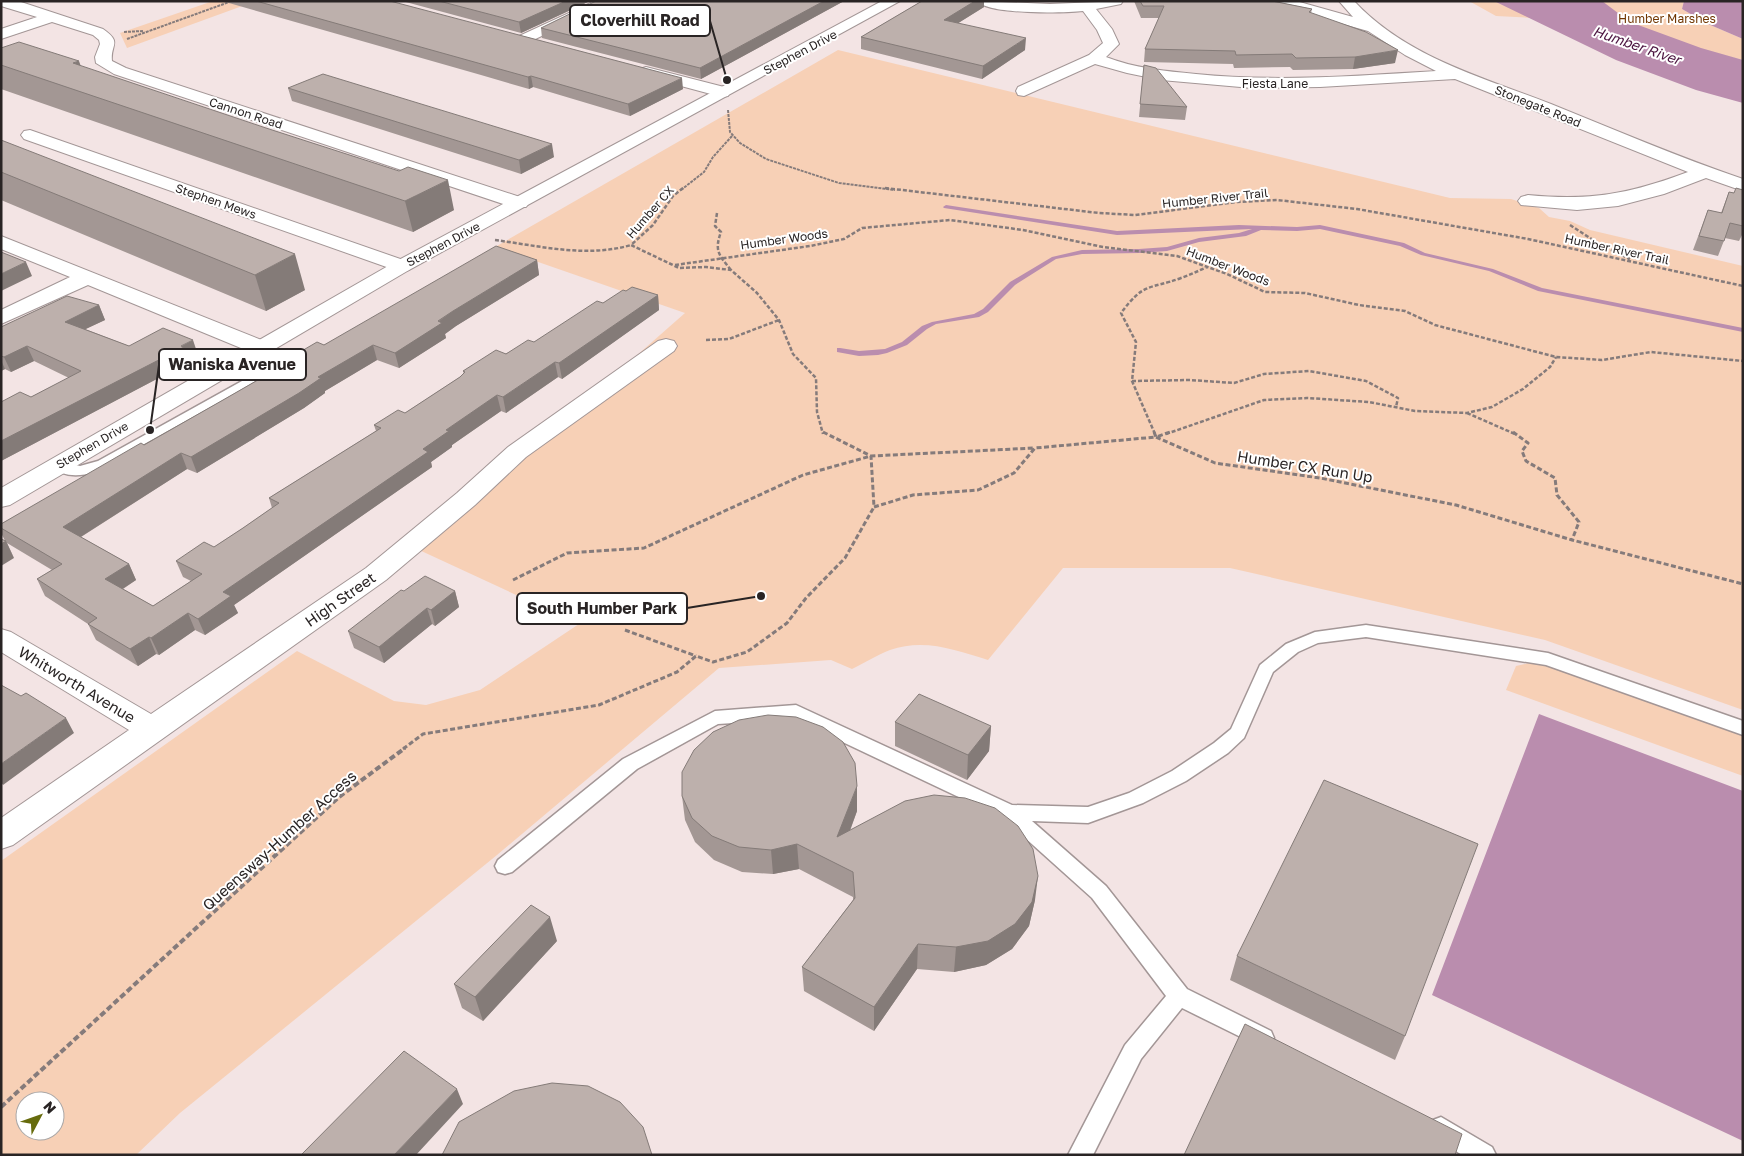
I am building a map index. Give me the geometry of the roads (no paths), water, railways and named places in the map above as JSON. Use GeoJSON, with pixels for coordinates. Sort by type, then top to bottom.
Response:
{"type":"FeatureCollection","features":[{"type":"Feature","properties":{"kind":"street"},"geometry":{"type":"LineString","coordinates":[[2,1],[52,17]]}},
{"type":"Feature","properties":{"kind":"street"},"geometry":{"type":"LineString","coordinates":[[522,40],[608,1]]}},
{"type":"Feature","properties":{"kind":"street","name":"Stephen Drive"},"geometry":{"type":"LineString","coordinates":[[1,498],[402,266],[519,203],[725,100],[822,41],[893,1]]}},
{"type":"Feature","properties":{"kind":"street"},"geometry":{"type":"LineString","coordinates":[[995,2],[1048,10],[1088,8],[1116,1]]}},
{"type":"Feature","properties":{"kind":"street"},"geometry":{"type":"LineString","coordinates":[[1280,2],[1348,3]]}},
{"type":"Feature","properties":{"kind":"street"},"geometry":{"type":"LineString","coordinates":[[1280,2],[1329,14],[1378,31]]}},
{"type":"Feature","properties":{"kind":"street","name":"Stonegate Road"},"geometry":{"type":"LineString","coordinates":[[1348,3],[1389,39],[1459,74],[1703,172],[1743,185]]}},
{"type":"Feature","properties":{"kind":"street"},"geometry":{"type":"LineString","coordinates":[[1024,91],[1058,73],[1095,58],[1111,44],[1102,24],[1088,8]]}},
{"type":"Feature","properties":{"kind":"street"},"geometry":{"type":"LineString","coordinates":[[1,34],[52,17]]}},
{"type":"Feature","properties":{"kind":"street","name":"Cannon Road"},"geometry":{"type":"LineString","coordinates":[[52,17],[98,32],[106,38],[108,46],[103,57],[104,63],[120,71],[519,203]]}},
{"type":"Feature","properties":{"kind":"street"},"geometry":{"type":"LineString","coordinates":[[504,35],[550,47]]}},
{"type":"Feature","properties":{"kind":"street","name":"Fiesta Lane"},"geometry":{"type":"LineString","coordinates":[[1095,58],[1111,65],[1150,74],[1246,84],[1321,83],[1459,74]]}},
{"type":"Feature","properties":{"kind":"street"},"geometry":{"type":"LineString","coordinates":[[635,70],[725,100]]}},
{"type":"Feature","properties":{"kind":"street","name":"Stephen Mews"},"geometry":{"type":"LineString","coordinates":[[30,135],[402,266]]}},
{"type":"Feature","properties":{"kind":"street"},"geometry":{"type":"LineString","coordinates":[[1528,201],[1593,205],[1625,200],[1703,172]]}},
{"type":"Feature","properties":{"kind":"street"},"geometry":{"type":"LineString","coordinates":[[1,242],[261,348]]}},
{"type":"Feature","properties":{"kind":"street"},"geometry":{"type":"LineString","coordinates":[[1,318],[86,278]]}},
{"type":"Feature","properties":{"kind":"street","name":"High Street"},"geometry":{"type":"LineString","coordinates":[[1,836],[376,574],[466,499],[517,452],[666,346]]}},
{"type":"Feature","properties":{"kind":"street","name":"Whitworth Avenue"},"geometry":{"type":"LineString","coordinates":[[1,639],[152,729]]}},
{"type":"Feature","properties":{"kind":"lane"},"geometry":{"type":"LineString","coordinates":[[59,465],[74,472],[84,471],[111,461],[289,359]]}},
{"type":"Feature","properties":{"kind":"lane"},"geometry":{"type":"LineString","coordinates":[[1010,813],[1088,815],[1136,798],[1179,776],[1238,733],[1266,669],[1292,648],[1315,638],[1366,631],[1548,659],[1743,728]]}},
{"type":"Feature","properties":{"kind":"lane"},"geometry":{"type":"LineString","coordinates":[[505,866],[630,764],[715,718],[796,712],[1010,813],[1098,892],[1179,996],[1279,1047]]}},
{"type":"Feature","properties":{"kind":"lane"},"geometry":{"type":"LineString","coordinates":[[1080,1155],[1133,1052],[1179,996]]}},
{"type":"Feature","properties":{"kind":"lane"},"geometry":{"type":"LineString","coordinates":[[1422,1118],[1484,1155]]}},
{"type":"Feature","properties":{"kind":"water","name":"Humber River"},"geometry":{"type":"Polygon","coordinates":[[[1494,1],[1602,1],[1630,22],[1701,48],[1743,60],[1743,103],[1696,90],[1616,60],[1494,1]]]}},
{"type":"Feature","properties":{"kind":"water"},"geometry":{"type":"Polygon","coordinates":[[[1684,1],[1743,1],[1743,39],[1708,24],[1682,9],[1684,1]]]}},
{"type":"Feature","properties":{"kind":"water"},"geometry":{"type":"Polygon","coordinates":[[[1539,714],[1743,791],[1743,1141],[1432,995],[1539,714]]]}},
{"type":"Feature","properties":{"kind":"waterway"},"geometry":{"type":"LineString","coordinates":[[946,207],[1117,233],[1239,227],[1297,229],[1320,227],[1402,244],[1423,254],[1491,270],[1540,290],[1743,330]]}},
{"type":"Feature","properties":{"kind":"waterway"},"geometry":{"type":"LineString","coordinates":[[840,350],[868,354],[887,351],[904,344],[934,323],[977,316],[986,310],[1005,289],[1054,258],[1082,252],[1153,251],[1167,249],[1199,240],[1246,234],[1259,228]]}},
{"type":"Feature","properties":{"kind":"place","name":"Cloverhill Road"},"geometry":{"type":"Point","coordinates":[727,80]}},
{"type":"Feature","properties":{"kind":"place","name":"Waniska Avenue"},"geometry":{"type":"Point","coordinates":[150,430]}},
{"type":"Feature","properties":{"kind":"place","name":"South Humber Park"},"geometry":{"type":"Point","coordinates":[761,596]}},
{"type":"Feature","properties":{"kind":"park label","name":"Humber Marshes"},"geometry":{"type":"Point","coordinates":[1667,18]}}]}
